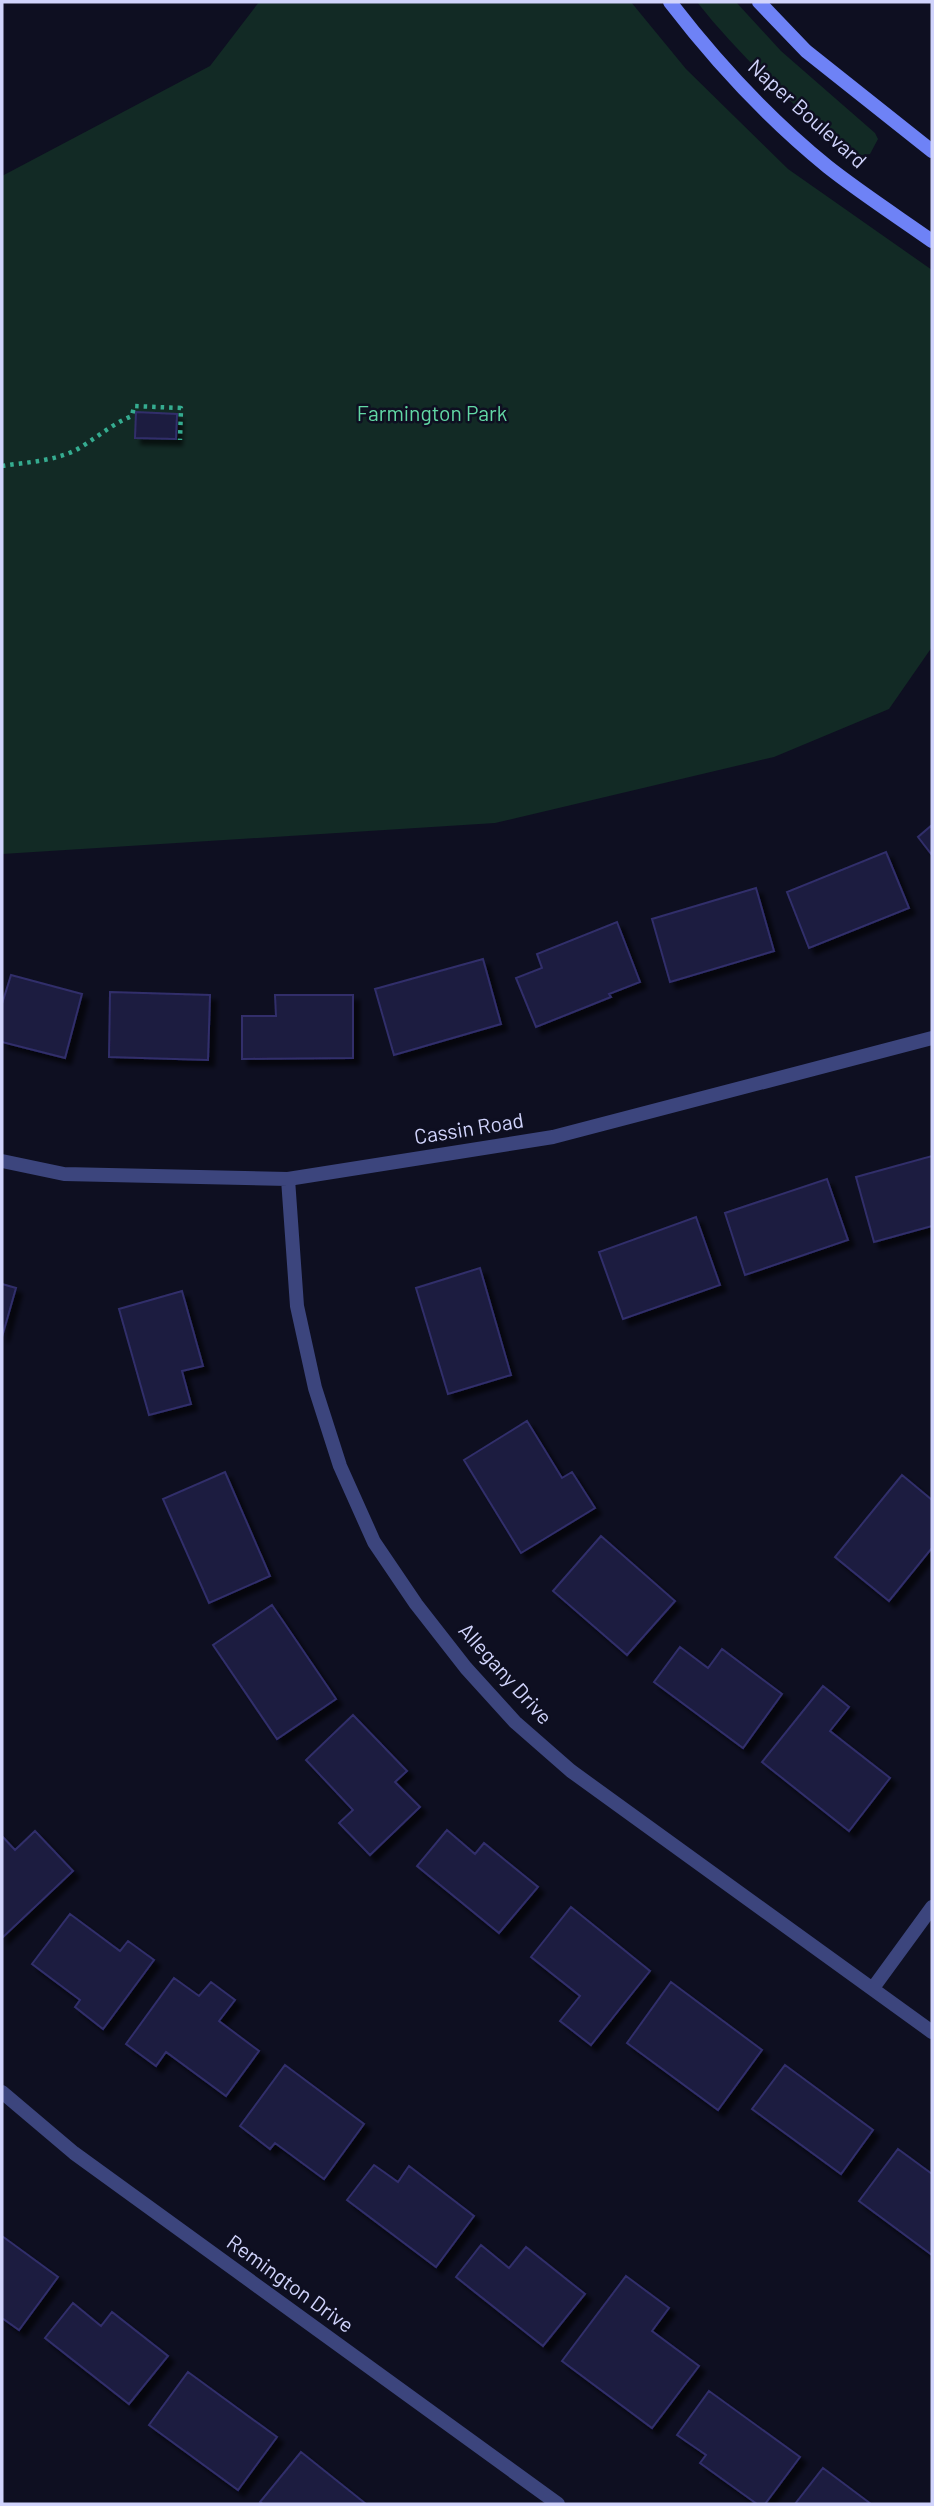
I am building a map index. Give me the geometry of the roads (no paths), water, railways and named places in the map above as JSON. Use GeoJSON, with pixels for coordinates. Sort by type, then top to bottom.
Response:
{"type":"FeatureCollection","features":[{"type":"Feature","properties":{"kind":"main road","name":"Naper Boulevard"},"geometry":{"type":"LineString","coordinates":[[670,2],[697,38],[758,104],[828,167],[932,241]]}},
{"type":"Feature","properties":{"kind":"main road"},"geometry":{"type":"LineString","coordinates":[[759,2],[806,51],[932,151]]}},
{"type":"Feature","properties":{"kind":"street","name":"Cassin Road"},"geometry":{"type":"LineString","coordinates":[[2,1161],[64,1174],[288,1179],[553,1137],[932,1038]]}},
{"type":"Feature","properties":{"kind":"street","name":"Allegany Drive"},"geometry":{"type":"LineString","coordinates":[[288,1179],[297,1306],[315,1388],[340,1466],[374,1542],[416,1604],[466,1668],[515,1722],[570,1771],[932,2032]]}},
{"type":"Feature","properties":{"kind":"street"},"geometry":{"type":"LineString","coordinates":[[873,1988],[932,1907]]}},
{"type":"Feature","properties":{"kind":"street","name":"Remington Drive"},"geometry":{"type":"LineString","coordinates":[[2,2092],[74,2153],[558,2504]]}},
{"type":"Feature","properties":{"kind":"park label","name":"Farmington Park"},"geometry":{"type":"Point","coordinates":[432,414]}}]}
